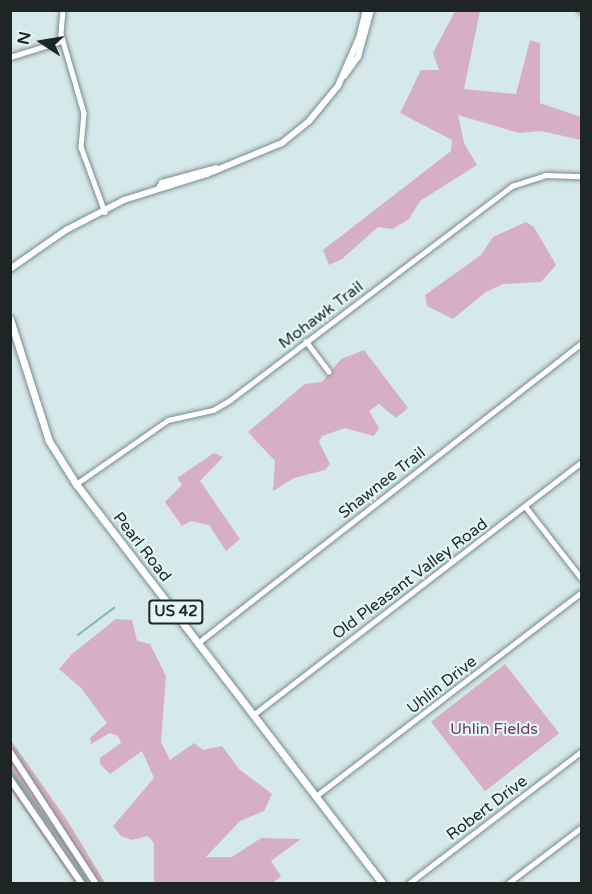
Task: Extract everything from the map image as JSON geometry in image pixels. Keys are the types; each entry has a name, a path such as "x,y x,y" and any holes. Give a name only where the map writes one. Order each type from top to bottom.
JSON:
{"main road":[{"path":"10,269 71,229 105,212 159,188 282,143 309,121 344,76 368,10"},
{"name":"Pearl Road","path":"10,319 49,441 76,484 383,884"},
{"path":"10,752 96,884"},
{"path":"10,780 82,884"}],"street":[{"path":"63,10 62,41 83,107 81,147 105,212"},
{"path":"10,57 62,41"},
{"name":"Mohawk Trail","path":"76,484 168,420 213,410 230,400 512,186 545,175 582,176"},
{"path":"306,341 329,370"},
{"name":"Shawnee Trail","path":"199,642 582,343"},
{"name":"Old Pleasant Valley Road","path":"253,715 582,462"},
{"path":"525,506 582,579"},
{"name":"Uhlin Drive","path":"316,796 582,592"},
{"name":"Robert Drive","path":"408,884 582,751"},
{"path":"507,884 582,827"}],"green space":[{"path":"455,11 480,11 464,89 516,94 530,40 540,43 540,103 581,117 581,140 541,131 519,133 458,115 464,143 477,165 420,201 409,219 393,229 378,227 342,259 329,265 323,250 451,151 452,140 400,113 421,70 439,70 433,53"},
{"path":"526,222 534,227 556,265 541,282 503,284 486,292 453,319 427,306 425,295 481,255 493,237"},
{"path":"364,350 408,408 396,418 379,404 369,411 379,428 374,436 345,428 322,436 319,442 330,464 325,470 294,478 273,491 275,461 248,432 305,384 322,382 341,359"},
{"path":"214,453 223,457 200,481 240,539 226,551 209,525 191,521 182,526 165,502 182,485 177,478"},
{"path":"116,619 132,620 137,641 150,644 166,676 161,742 170,760 194,743 203,750 222,746 239,769 272,794 264,811 240,821 206,857 232,857 261,838 301,839 271,861 281,876 273,883 154,883 154,843 148,836 132,840 121,836 113,826 154,778 142,751 110,774 100,764 100,758 121,743 118,736 110,733 91,744 90,738 107,723 81,688 59,669 72,654"},
{"name":"Uhlin Fields","path":"505,664 559,733 485,791 431,722"},
{"path":"10,739 69,823 105,883 75,883 11,790"}],"waterway":[{"path":"78,635 114,608"},
{"path":"10,769 73,856 88,884"}]}
